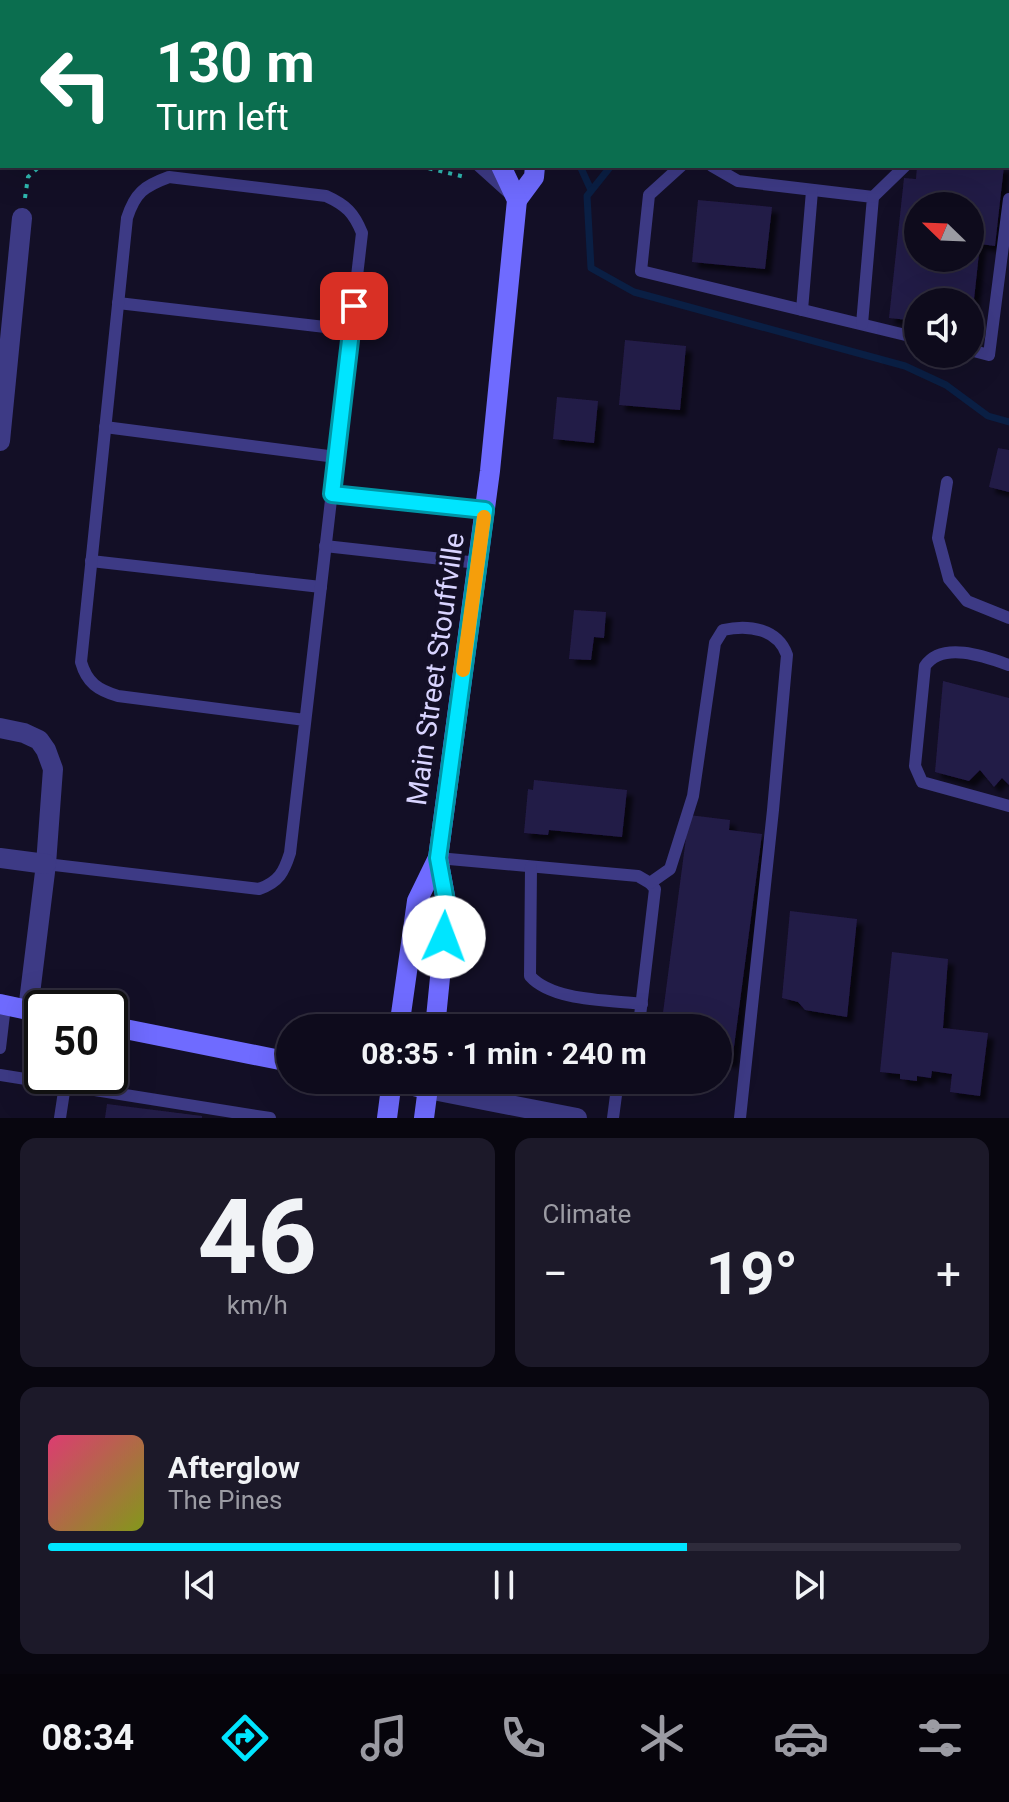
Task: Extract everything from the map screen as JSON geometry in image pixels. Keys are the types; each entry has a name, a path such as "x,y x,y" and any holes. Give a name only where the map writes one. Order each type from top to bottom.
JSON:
{"main road":[{"path":"502,168 517,200"},
{"name":"Main Street Stouffville","path":"436,1014 447,907 438,858 485,510 517,200 534,177 535,168"},
{"name":"Main Street Stouffville","path":"401,1014 417,901 438,858"},
{"path":"3,1005 24,1009"},
{"path":"128,1030 276,1059"},
{"path":"387,1118 388,1094"},
{"path":"424,1118 427,1094"}],"street":[{"path":"0,441 22,218"},
{"path":"0,728 28,734 41,743 50,759 54,779 37,990"},
{"path":"0,858 46,864"},
{"path":"472,1094 577,1118"}],"lane":[{"path":"481,168 517,200"},
{"path":"679,168 649,195 641,271 904,334"},
{"path":"715,168 738,181 873,197"},
{"path":"862,324 873,197 903,168"},
{"path":"46,864 259,889 274,884 284,872 290,853 362,233 356,217 345,205 326,196 169,177 149,184 132,201 127,218 81,662 85,676 98,690 118,696 305,720"},
{"path":"802,310 812,191"},
{"path":"984,354 989,355 1009,199"},
{"path":"118,303 351,330"},
{"path":"105,427 336,457"},
{"path":"947,482 938,538 949,579 967,601 1009,618"},
{"path":"332,494 485,510"},
{"path":"325,546 478,563"},
{"path":"91,561 321,587"},
{"path":"650,883 670,869 693,796 715,643 723,630 733,627 773,633 783,643 787,655 740,1118"},
{"path":"1009,665 993,659 945,652 931,657 925,666 915,766 922,782 1009,806"},
{"path":"438,858 638,876 650,883 655,889 640,1014"},
{"path":"531,867 530,976 540,988 563,994 642,1004"},
{"path":"0,1048 3,1005"},
{"path":"0,1075 24,1079"},
{"path":"60,1118 64,1094"},
{"path":"121,1094 270,1118"},
{"path":"613,1118 616,1094"}],"path":[{"path":"427,168 465,177"}],"building":[{"path":"917,168 1004,168 995,246 984,245 984,192 904,192 904,272 977,272 975,288 904,288 904,320 889,318 904,178 916,179"},
{"path":"698,200 772,207 765,269 692,262"},
{"path":"625,340 686,346 680,410 619,405"},
{"path":"557,397 598,401 594,443 553,439"},
{"path":"998,448 1009,450 1009,492 989,487"},
{"path":"574,610 606,612 604,638 594,637 591,660 569,659"},
{"path":"943,681 1009,698 1009,785 1002,778 994,787 980,770 969,781 935,772"},
{"path":"534,780 627,790 622,837 549,830 548,835 524,833 528,789 533,790"},
{"path":"689,815 730,820 729,830 762,834 732,1062 732,1014 663,1014"},
{"path":"790,911 857,919 847,1017 805,1010 798,1002 782,998"},
{"path":"892,952 948,959 943,1028 988,1033 980,1096 950,1092 952,1074 932,1071 931,1078 917,1076 917,1081 900,1079 900,1074 880,1072"},
{"path":"107,1104 202,1116 202,1118 105,1118"}],"waterway":[{"path":"581,168 591,190"},
{"path":"609,168 587,196 591,268 634,292 905,366 946,385 988,416 1009,422"}],"slow traffic":[{"path":"463,670 484,517"}],"route":[{"path":"354,306 332,494 485,510 438,858 447,907 444,937"}]}
